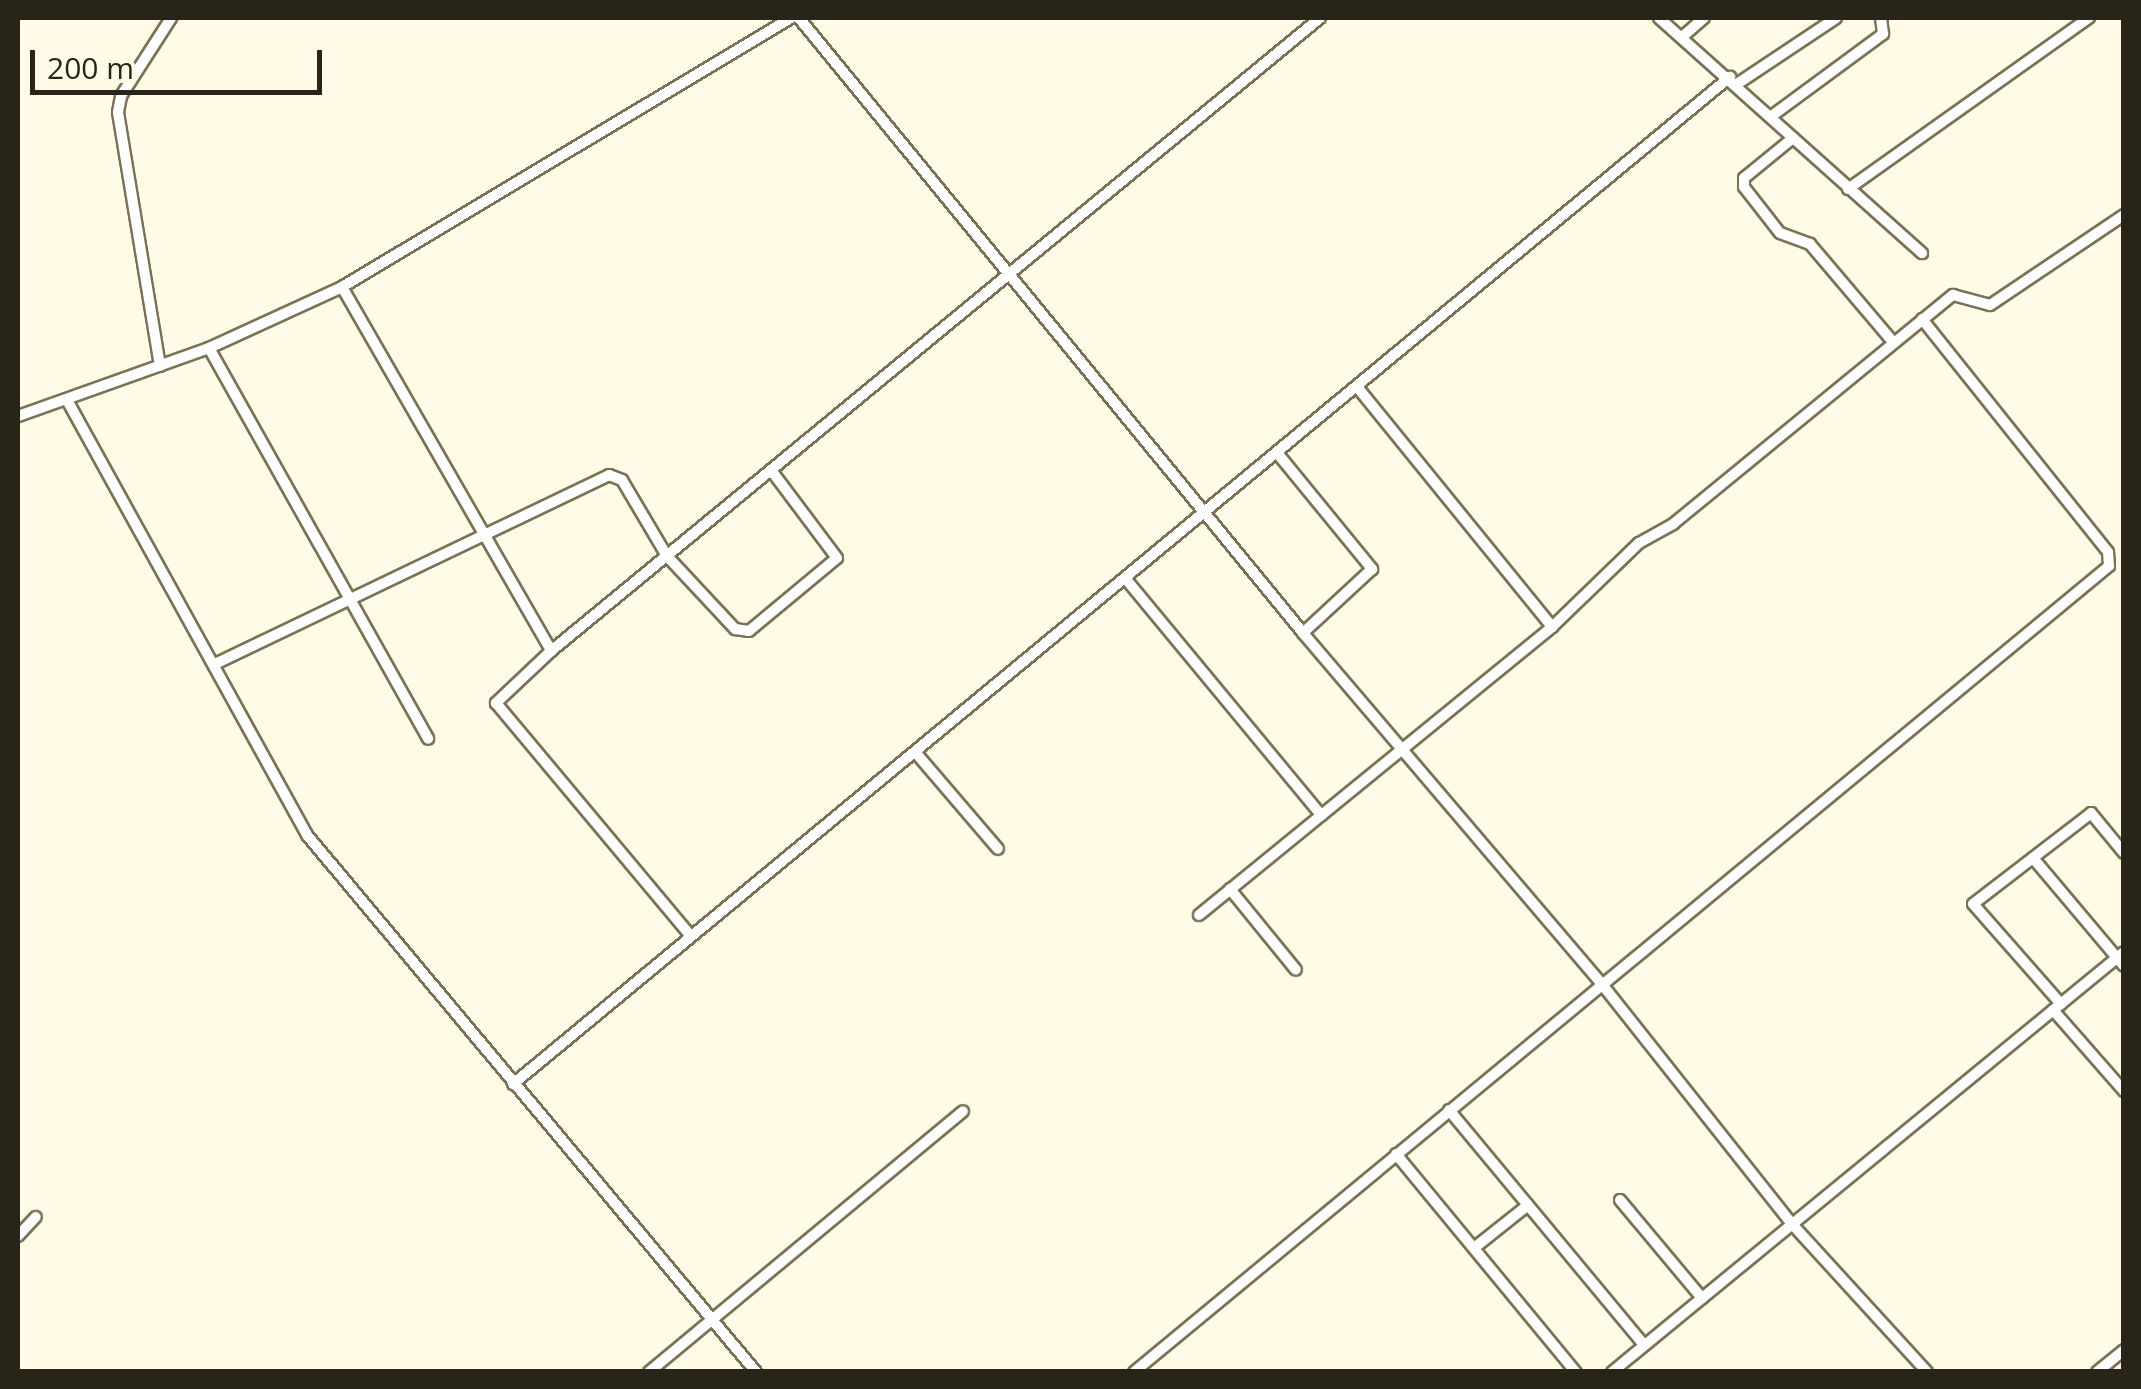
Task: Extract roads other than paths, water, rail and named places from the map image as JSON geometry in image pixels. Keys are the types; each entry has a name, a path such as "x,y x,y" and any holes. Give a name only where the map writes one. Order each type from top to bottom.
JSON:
{"street":[{"path":"160,366 118,112 121,96 172,18"},
{"path":"18,416 209,348 342,288 795,18 1011,270 1303,633 1406,748 1602,982 1792,1224 1927,1372"},
{"path":"692,936 496,703 552,651 1320,18"},
{"path":"1659,18 1773,115 1792,138 1922,253"},
{"path":"1682,37 1704,18"},
{"path":"513,1084 1733,80 1836,18"},
{"path":"1773,115 1884,34 1881,18"},
{"path":"1848,188 2090,18"},
{"path":"1792,138 1744,178 1744,188 1780,233 1810,244 1893,342"},
{"path":"1198,915 1552,627 1638,543 1673,524 1922,320 1958,294 1990,305 2124,215"},
{"path":"342,288 552,651"},
{"path":"1134,1372 2109,566 2108,552 1922,320"},
{"path":"209,348 428,739"},
{"path":"1358,388 1552,627"},
{"path":"66,400 217,663 307,834 756,1372"},
{"path":"1278,454 1372,569 1303,633"},
{"path":"217,663 610,475 622,480 667,556 744,632 834,563 833,546 771,470"},
{"path":"1124,578 1321,815"},
{"path":"916,752 998,849"},
{"path":"2124,853 2091,813 1974,904 2124,1092"},
{"path":"1612,1372 2121,958 2033,858"},
{"path":"1230,889 1296,970"},
{"path":"1449,1110 1644,1345"},
{"path":"649,1372 963,1111"},
{"path":"1396,1154 1576,1372"},
{"path":"1620,1200 1702,1298"},
{"path":"1474,1248 1528,1205"},
{"path":"18,1236 36,1217"},
{"path":"2098,1372 2124,1350"}]}
